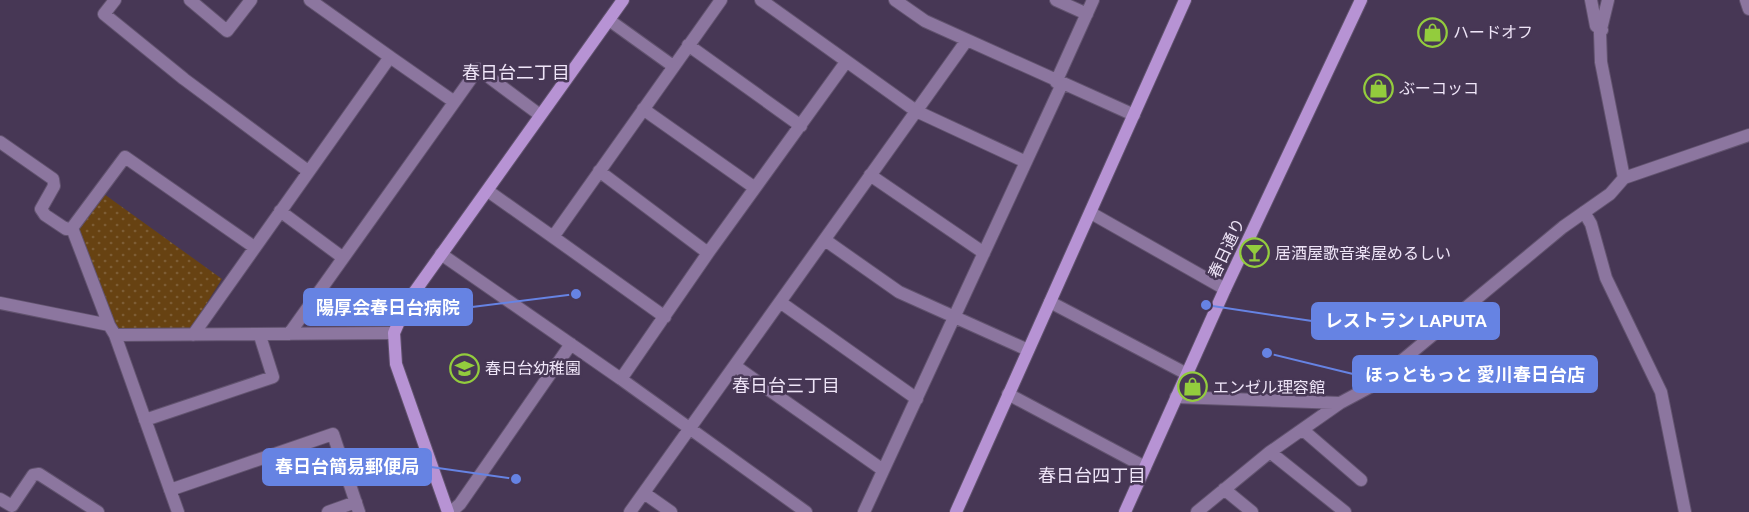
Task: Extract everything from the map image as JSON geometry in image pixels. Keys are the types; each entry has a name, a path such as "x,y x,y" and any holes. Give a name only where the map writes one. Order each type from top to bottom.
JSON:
{"street":[{"path":"115,0 104,14 184,79 308,171"},
{"path":"189,0 227,32 247,2"},
{"path":"310,0 453,101"},
{"path":"571,344 460,504 449,512 396,364 394,333 408,301 623,0"},
{"path":"553,237 721,0"},
{"path":"761,0 916,111 1026,162"},
{"path":"895,0 925,21 1134,115"},
{"path":"1056,0 1087,14"},
{"path":"864,512 1026,162 1093,0"},
{"path":"956,512 1185,0"},
{"name":"春日通り","path":"1125,512 1225,289 1360,0"},
{"path":"1591,0 1596,26 1602,30"},
{"path":"1608,0 1602,30 1601,62 1624,178"},
{"path":"1746,0 1749,9"},
{"path":"609,20 673,66"},
{"path":"630,512 967,40"},
{"path":"688,45 801,126"},
{"path":"193,335 390,57"},
{"path":"621,379 708,253 846,62"},
{"path":"289,334 342,256 478,69 540,115"},
{"path":"644,109 755,188"},
{"path":"1197,512 1270,452 1340,403 1370,387 1584,212 1610,194 1624,178 1749,135"},
{"path":"0,142 53,178 54,186 41,209 45,215 66,229 72,228 125,158 254,247"},
{"path":"599,171 708,253"},
{"path":"870,175 984,254"},
{"path":"488,191 665,316"},
{"path":"280,211 342,256"},
{"path":"1584,212 1591,224 1606,278 1661,392 1685,512"},
{"path":"1091,213 1225,289"},
{"path":"72,228 112,330 178,512"},
{"path":"825,240 899,292 1028,350"},
{"path":"441,254 621,379 806,512"},
{"path":"780,302 917,399"},
{"path":"1050,302 1187,374"},
{"path":"0,303 112,330 260,336 394,333"},
{"path":"145,420 273,377 260,336"},
{"path":"735,366 883,470"},
{"path":"1008,394 1145,467"},
{"path":"1176,397 1340,403"},
{"path":"1303,430 1361,480"},
{"path":"170,490 333,434 357,507 328,512"},
{"path":"1270,452 1345,512"},
{"path":"0,499 12,506 33,475 39,474 77,503 98,512"},
{"path":"1224,489 1252,512"},
{"path":"644,493 671,512"}],"shaded area":[{"path":"104,194 222,279 191,328 115,328 79,229"}],"place":[{"name":"ハードオフ","path":"1432,32"},
{"name":"ぶーコッコ","path":"1378,88"},
{"name":"居酒屋歌音楽屋めるしい","path":"1254,253"},
{"name":"陽厚会春日台病院","path":"576,294"},
{"name":"レストラン LAPUTA","path":"1206,305"},
{"name":"ほっともっと 愛川春日台店","path":"1267,353"},
{"name":"春日台幼稚園","path":"464,368"},
{"name":"エンゼル理容館","path":"1192,387"},
{"name":"春日台簡易郵便局","path":"516,479"}],"district":[{"name":"春日台二丁目","path":"516,73"},
{"name":"春日台三丁目","path":"786,386"},
{"name":"春日台四丁目","path":"1092,476"}]}
